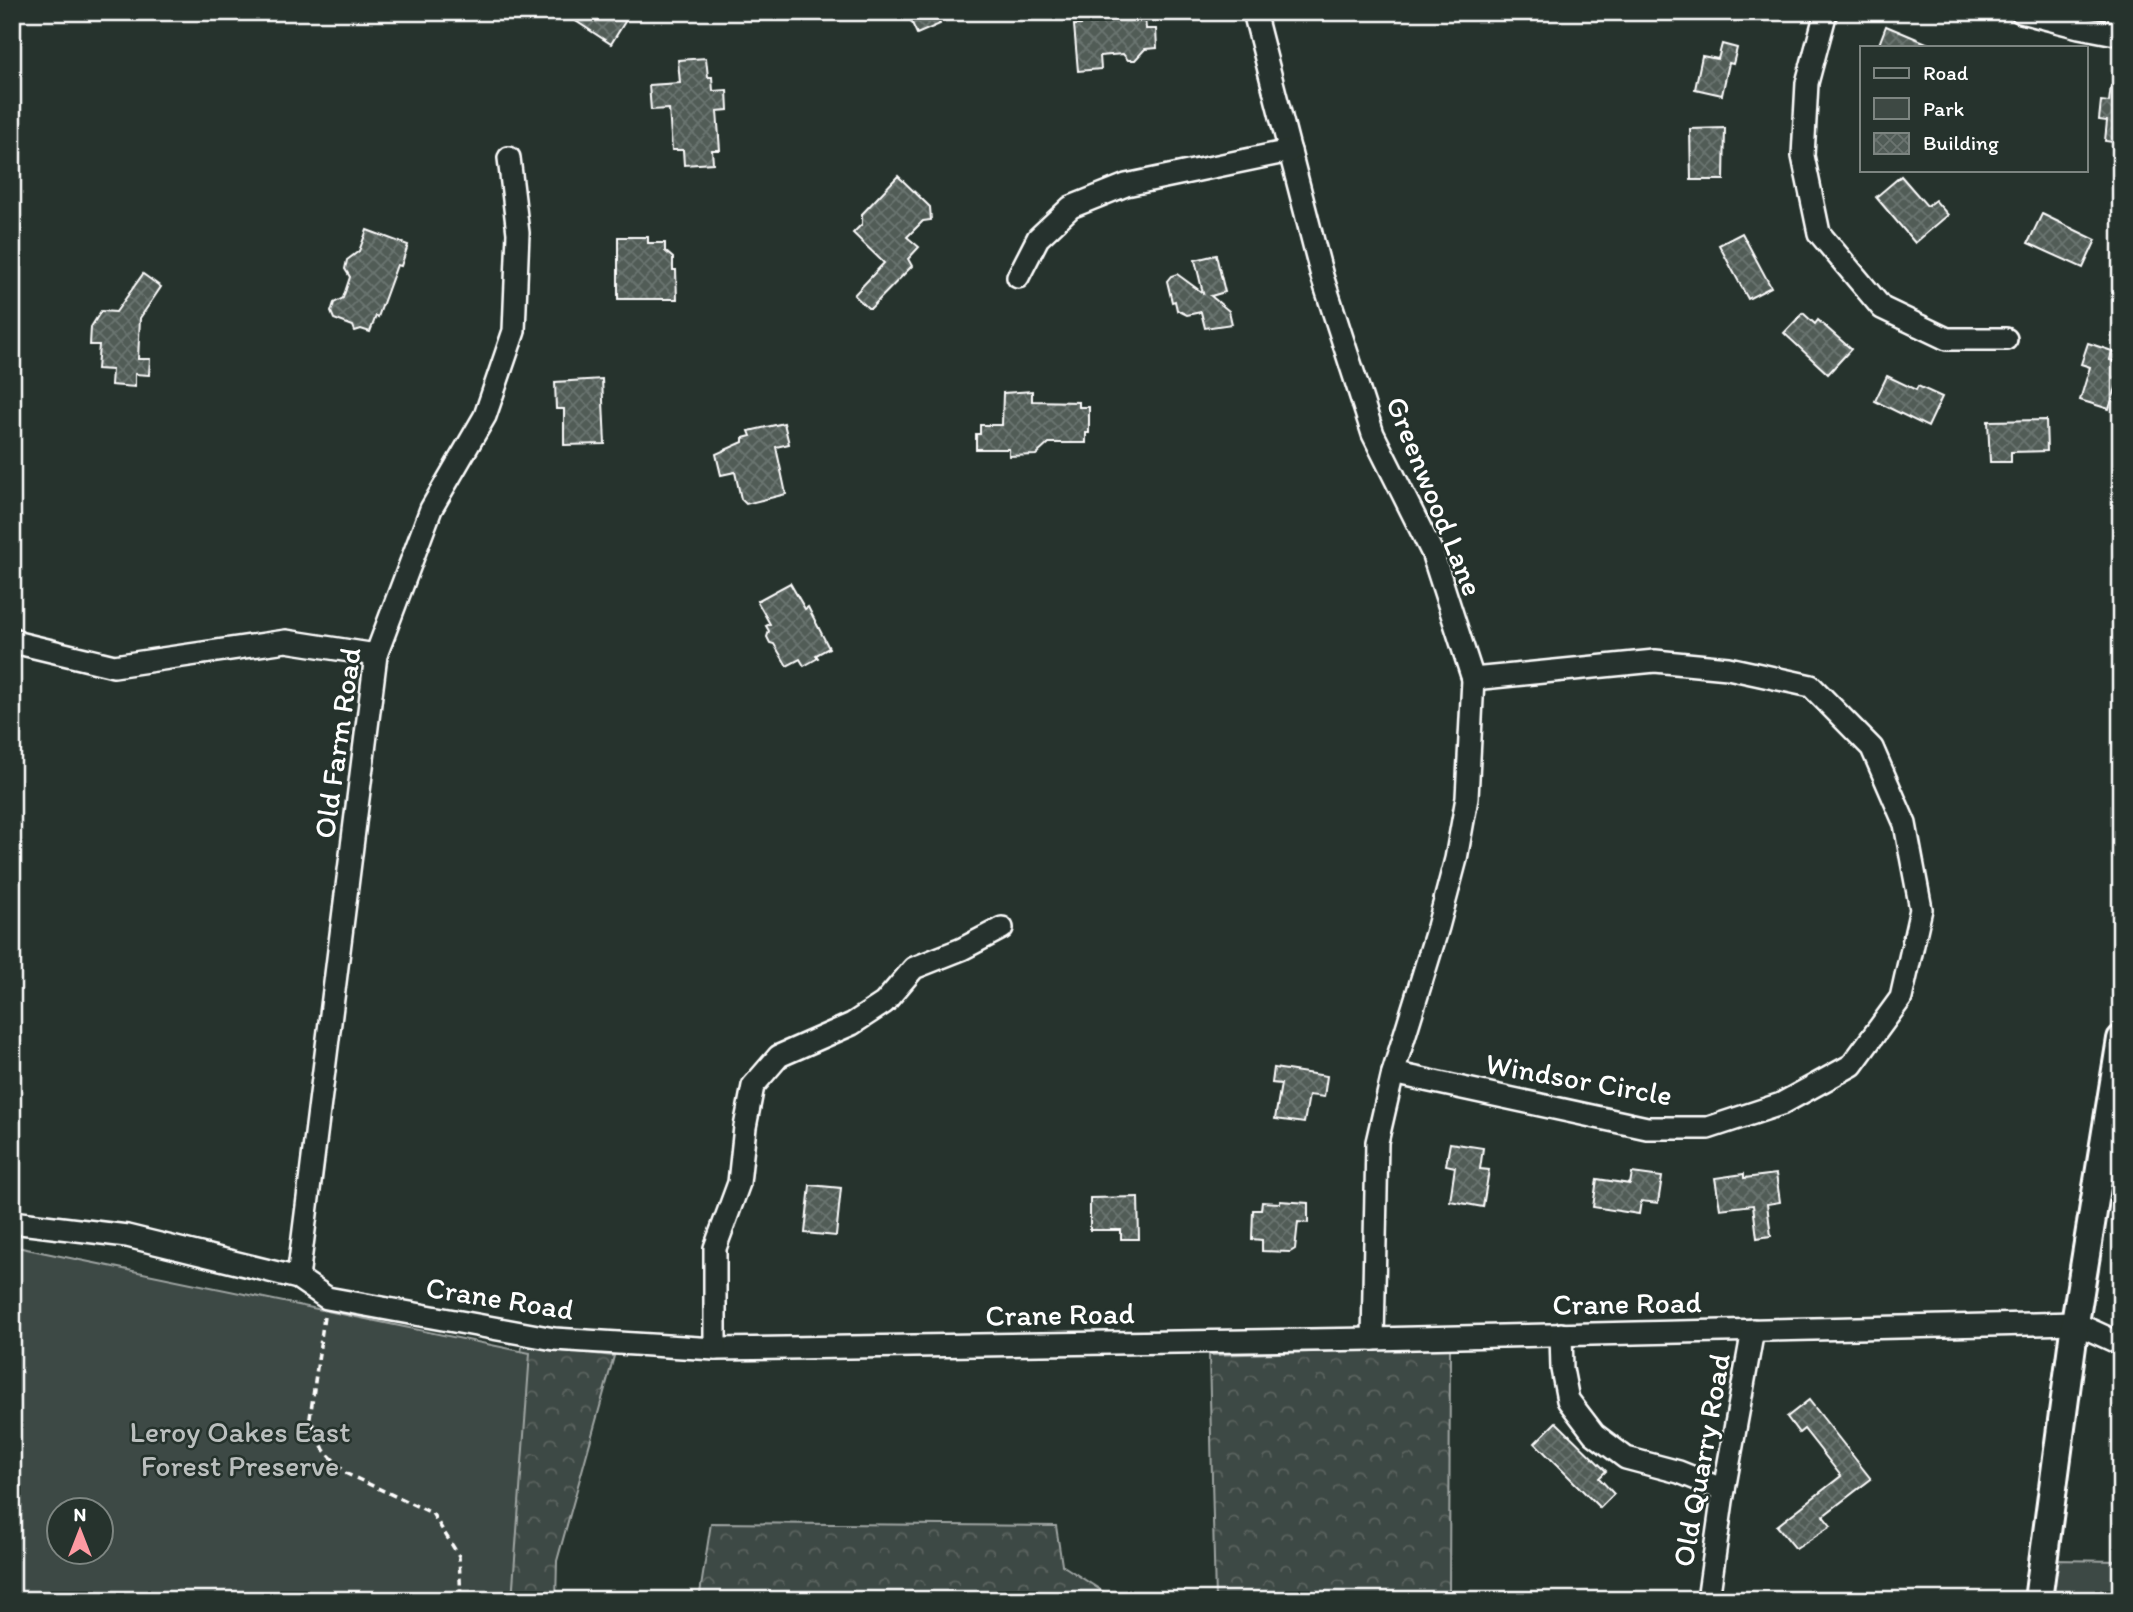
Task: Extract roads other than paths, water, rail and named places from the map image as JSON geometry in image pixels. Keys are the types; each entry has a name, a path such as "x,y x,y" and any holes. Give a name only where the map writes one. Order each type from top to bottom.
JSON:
{"main road":[{"path":"2038,1600 2075,1323 2121,1040"}],"street":[{"name":"Greenwood Lane","path":"1254,12 1322,276 1373,434 1432,552 1473,678 1467,798 1456,859 1393,1073 1377,1142 1373,1339"},
{"path":"1826,12 1807,83 1803,156 1819,233 1882,308 1947,339 2006,339"},
{"path":"2021,12 2121,35"},
{"path":"1018,278 1038,238 1071,207 1126,185 1290,151"},
{"name":"Old Farm Road","path":"298,1278 376,655 432,509 485,416 514,331 518,233 509,158"},
{"path":"12,638 18,643 114,666 286,641 376,655"},
{"name":"Windsor Circle","path":"1393,1073 1647,1128 1708,1128 1781,1104 1852,1065 1901,998 1921,909 1905,824 1872,748 1811,687 1728,667 1655,661 1473,678"},
{"path":"715,1349 715,1248 739,1182 745,1127 754,1086 779,1056 852,1024 884,1003 914,968 1002,928"},
{"name":"Crane Road","path":"12,1222 127,1236 298,1278 327,1298 554,1339 715,1349 1373,1339 2075,1323 2121,1344"},
{"name":"Old Quarry Road","path":"1708,1600 1724,1490 1753,1330"},
{"path":"1562,1334 1562,1369 1568,1400 1594,1434 1626,1458 1679,1472 1724,1490"}],"park label":[{"name":"Leroy Oakes East Forest Preserve","path":"240,1448"}]}
